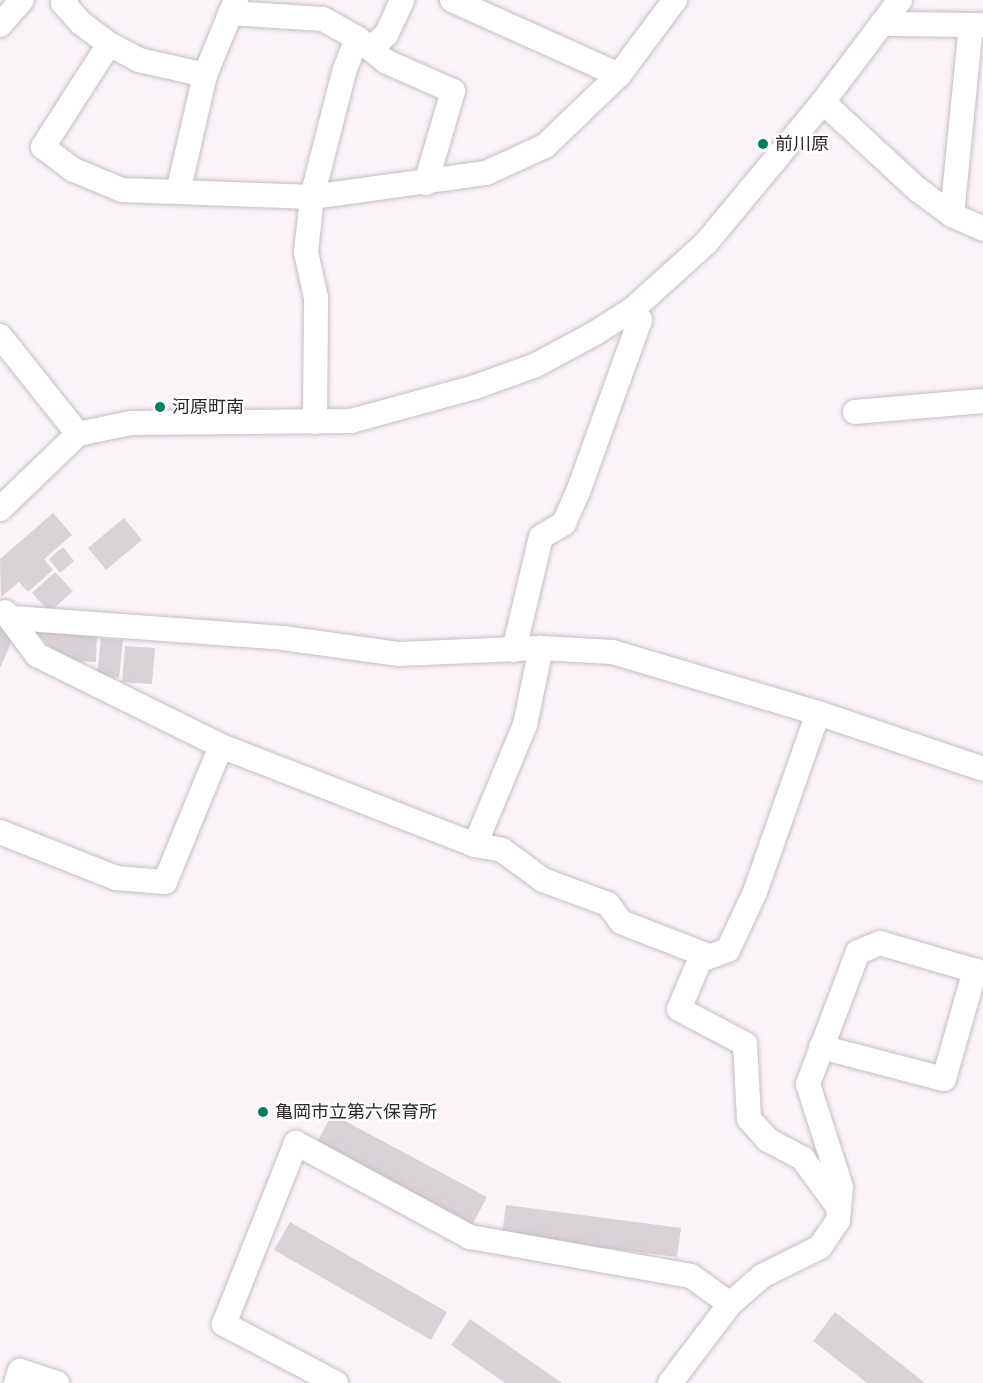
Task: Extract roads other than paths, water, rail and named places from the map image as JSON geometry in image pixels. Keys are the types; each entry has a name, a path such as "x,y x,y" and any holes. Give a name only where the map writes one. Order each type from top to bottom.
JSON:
{"street":[{"path":"0,25 22,0"},
{"path":"315,422 316,298 306,252 312,197 345,72 364,43 386,35 402,0"},
{"path":"452,0 619,75"},
{"path":"110,44 43,147 74,170 122,190 312,197 486,173 545,146 619,75 675,0"},
{"path":"0,509 78,435 131,423 351,421 475,387 536,365 633,309 706,243 823,102 900,0"},
{"path":"61,1 81,22 110,44 140,60 205,75"},
{"path":"178,192 205,75 233,7 323,19 364,43 387,62 453,91 426,183"},
{"path":"882,24 977,26 952,215"},
{"path":"823,102 917,189 952,215 983,229"},
{"path":"514,650 540,537 564,523 578,492 640,320 633,309"},
{"path":"0,336 78,435"},
{"path":"855,412 983,400"},
{"path":"6,613 284,638 398,654 541,648 612,652 818,713 983,769"},
{"path":"6,613 37,656 221,746 475,845 502,850 543,879 608,904 621,922 708,956"},
{"path":"475,845 525,725 541,648"},
{"path":"818,713 755,892 728,950 700,960 679,1009 745,1044 749,1119 768,1140 803,1159 839,1208"},
{"path":"0,832 116,878 165,882 221,746"},
{"path":"670,1383 730,1304 762,1276 820,1247 838,1220 841,1187 808,1084 821,1047 858,952 880,943 979,971 944,1079 821,1047"},
{"path":"336,1383 224,1324 296,1143 470,1237 691,1276 730,1304"},
{"path":"16,1383 20,1371 57,1383"}],"place":[{"name":"前川原","path":"763,144"},
{"name":"河原町南","path":"160,407"},
{"name":"亀岡市立第六保育所","path":"263,1112"}]}
